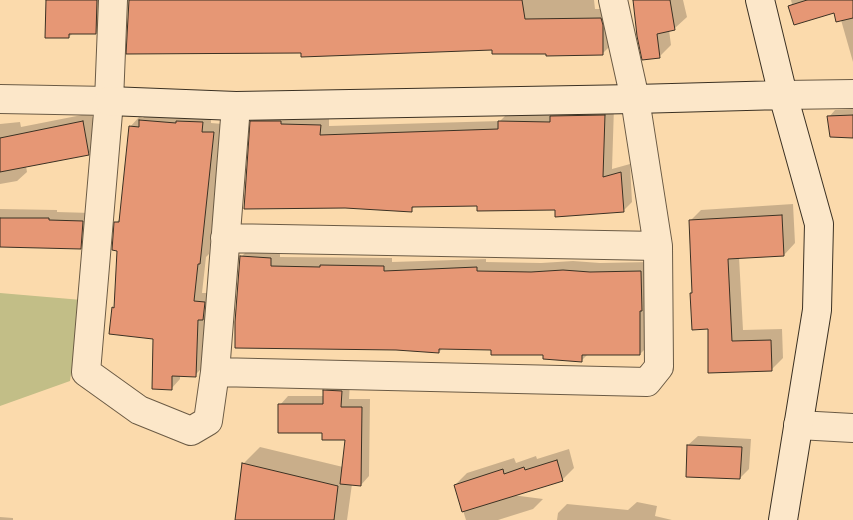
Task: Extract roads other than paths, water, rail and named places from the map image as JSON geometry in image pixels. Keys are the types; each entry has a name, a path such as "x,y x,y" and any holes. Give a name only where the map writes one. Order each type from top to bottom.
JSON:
{"street":[{"path":"113,0 109,101 86,372 139,410 191,431 208,421 215,372 236,106"},
{"path":"215,372 647,382 659,367 658,246 635,99 613,0"},
{"path":"760,0 783,95 819,224 818,310 784,520"},
{"path":"0,99 236,106 853,94"},
{"path":"225,238 658,246"},
{"path":"798,425 853,428"}]}
